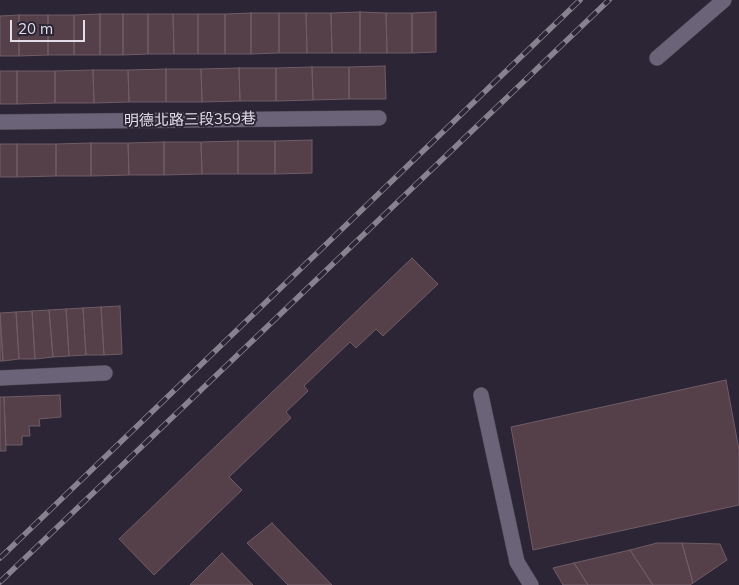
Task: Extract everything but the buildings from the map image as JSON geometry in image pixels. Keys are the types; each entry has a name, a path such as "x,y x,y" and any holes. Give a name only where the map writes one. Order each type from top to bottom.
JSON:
{"street":[{"path":"657,58 724,0"},
{"name":"明德北路三段359巷","path":"0,122 379,118"},
{"path":"0,378 105,373"},
{"path":"481,395 516,562 531,585"}],"railway":[{"path":"0,558 580,0"},
{"path":"0,582 609,0"}]}
